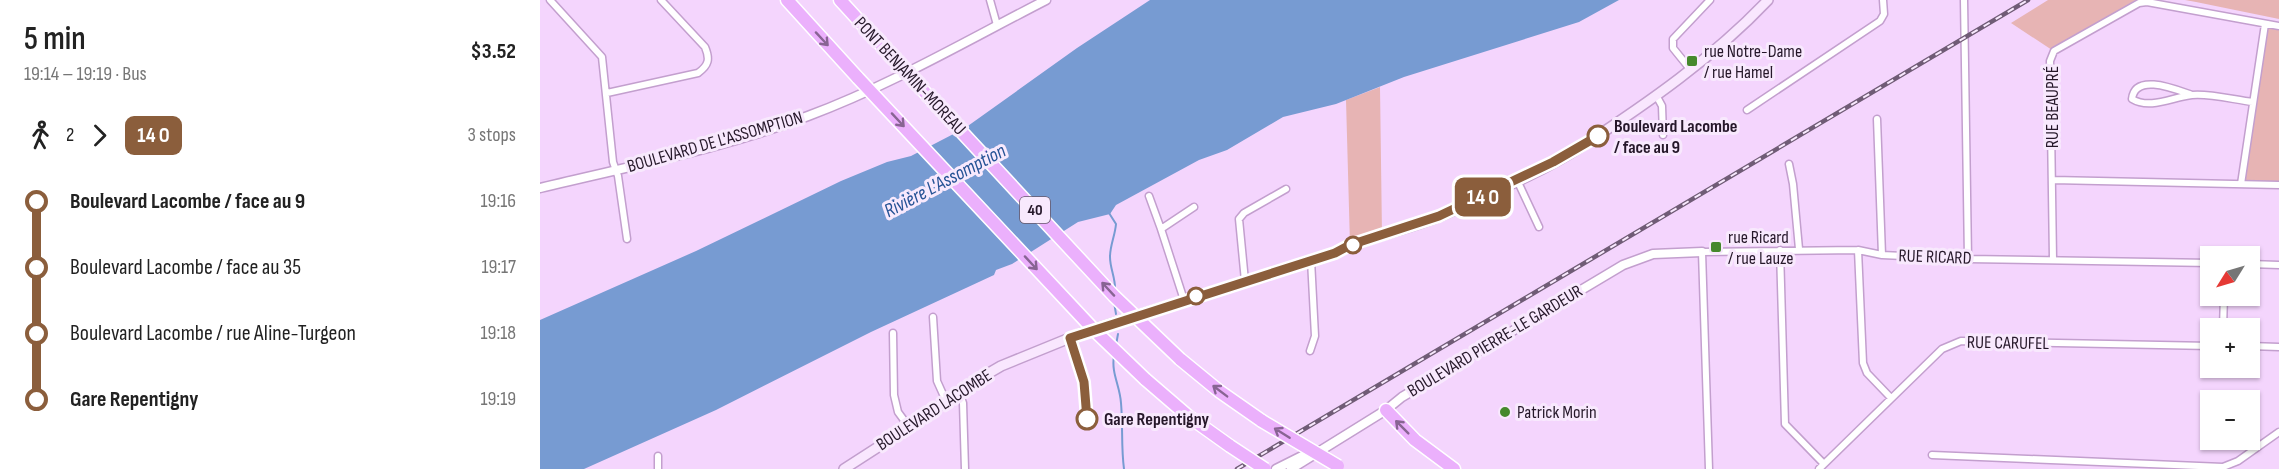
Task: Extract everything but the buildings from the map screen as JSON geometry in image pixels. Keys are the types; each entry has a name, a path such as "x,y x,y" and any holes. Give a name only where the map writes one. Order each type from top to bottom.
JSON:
{"highway":[{"name":"40","path":"787,0 1089,325 1145,379 1188,416 1265,469"},
{"name":"PONT BENJAMIN-MOREAU","path":"840,0 1114,296 1180,359 1219,391 1262,421 1340,468"},
{"path":"1386,410 1419,443 1454,469"}],"main road":[{"name":"BOULEVARD LACOMBE","path":"844,469 993,370 1049,345 1439,216 1517,180 1581,147 1656,95 1731,36 1768,0"}],"street":[{"path":"550,0 602,57 613,162 627,238"},
{"path":"607,93 698,73 708,63 709,56 705,47 662,0"},
{"path":"990,0 998,25"},
{"name":"BOULEVARD DE L'ASSOMPTION","path":"540,188 723,144 810,115 879,85 1046,0"},
{"path":"1690,69 1673,48 1673,39 1710,0"},
{"path":"1747,110 1880,21 1884,14 1883,0"},
{"path":"1964,0 1968,259"},
{"name":"RUE BEAUPRÉ","path":"2053,259 2050,61 2054,51 2139,3 2147,2 2279,26"},
{"path":"2241,184 2265,24"},
{"path":"2192,95 2152,103 2136,102 2132,99 2139,87 2154,83 2192,95 2253,102"},
{"path":"1656,95 1662,106 1663,135"},
{"path":"1877,119 1882,255"},
{"path":"1790,164 1799,249"},
{"path":"1517,180 1539,227"},
{"path":"2053,180 2279,185"},
{"path":"1245,281 1239,219 1244,213 1286,189"},
{"path":"1149,196 1184,300"},
{"path":"1161,229 1194,207"},
{"name":"RUE RICARD","path":"1659,254 1799,249 1858,250 1882,255 1968,259 2200,263"},
{"path":"1780,250 1785,424 1821,467"},
{"path":"1858,250 1863,363 1868,373 1891,398"},
{"path":"1702,252 1709,469"},
{"name":"BOULEVARD PIERRE-LE GARDEUR","path":"1276,469 1336,439 1386,410 1403,396 1606,275 1634,260 1659,254"},
{"path":"1310,351 1315,336 1311,260"},
{"path":"2260,264 2279,265"},
{"path":"933,317 937,381 946,401"},
{"path":"893,333 894,395 898,411 909,427"},
{"name":"RUE CARUFEL","path":"1821,467 1942,350 1961,342 2200,346"},
{"path":"2260,346 2279,347"},
{"path":"959,392 963,403 965,469"},
{"path":"1932,454 2223,467 2238,461 2279,432"},
{"name":"BOULEVARD PIERRE-LE GARDEUR","path":"1291,469 1336,439"},
{"path":"658,456 658,469"}],"shaded area":[{"path":"2048,0 2136,0 2052,50 2011,23"},
{"path":"2185,0 2279,0 2279,19 2196,2"},
{"path":"2265,24 2279,26 2279,185 2241,184"},
{"path":"1380,87 1382,235 1350,245 1346,100"}],"water":[{"name":"Rivière L'Assomption","path":"1150,0 1619,0 1579,22 1404,77 1336,104 1283,117 1227,150 1199,160 1116,205 1110,214 1078,222 1012,264 996,270 994,275 871,332 716,410 584,469 540,469 540,320 696,251 841,181 887,162 911,156 965,128 1077,48"}],"waterway":[{"path":"1109,213 1116,224 1110,257 1115,291"},
{"path":"1114,302 1116,314"},
{"path":"1116,345 1118,334"},
{"path":"1114,356 1121,403 1124,469"}],"railway":[{"path":"1237,469 2028,0"}],"bus line":[{"path":"1087,419 1084,382 1070,338 1176,302 1335,253 1350,245 1439,216 1553,162 1598,136"}],"place":[{"name":"rue Notre-Dame / rue Hamel","path":"1692,61"},
{"name":"Boulevard Lacombe / face au 9","path":"1598,136"},
{"name":"rue Ricard / rue Lauze","path":"1716,247"},
{"name":"Patrick Morin","path":"1505,412"},
{"name":"Gare Repentigny","path":"1087,419"}]}
